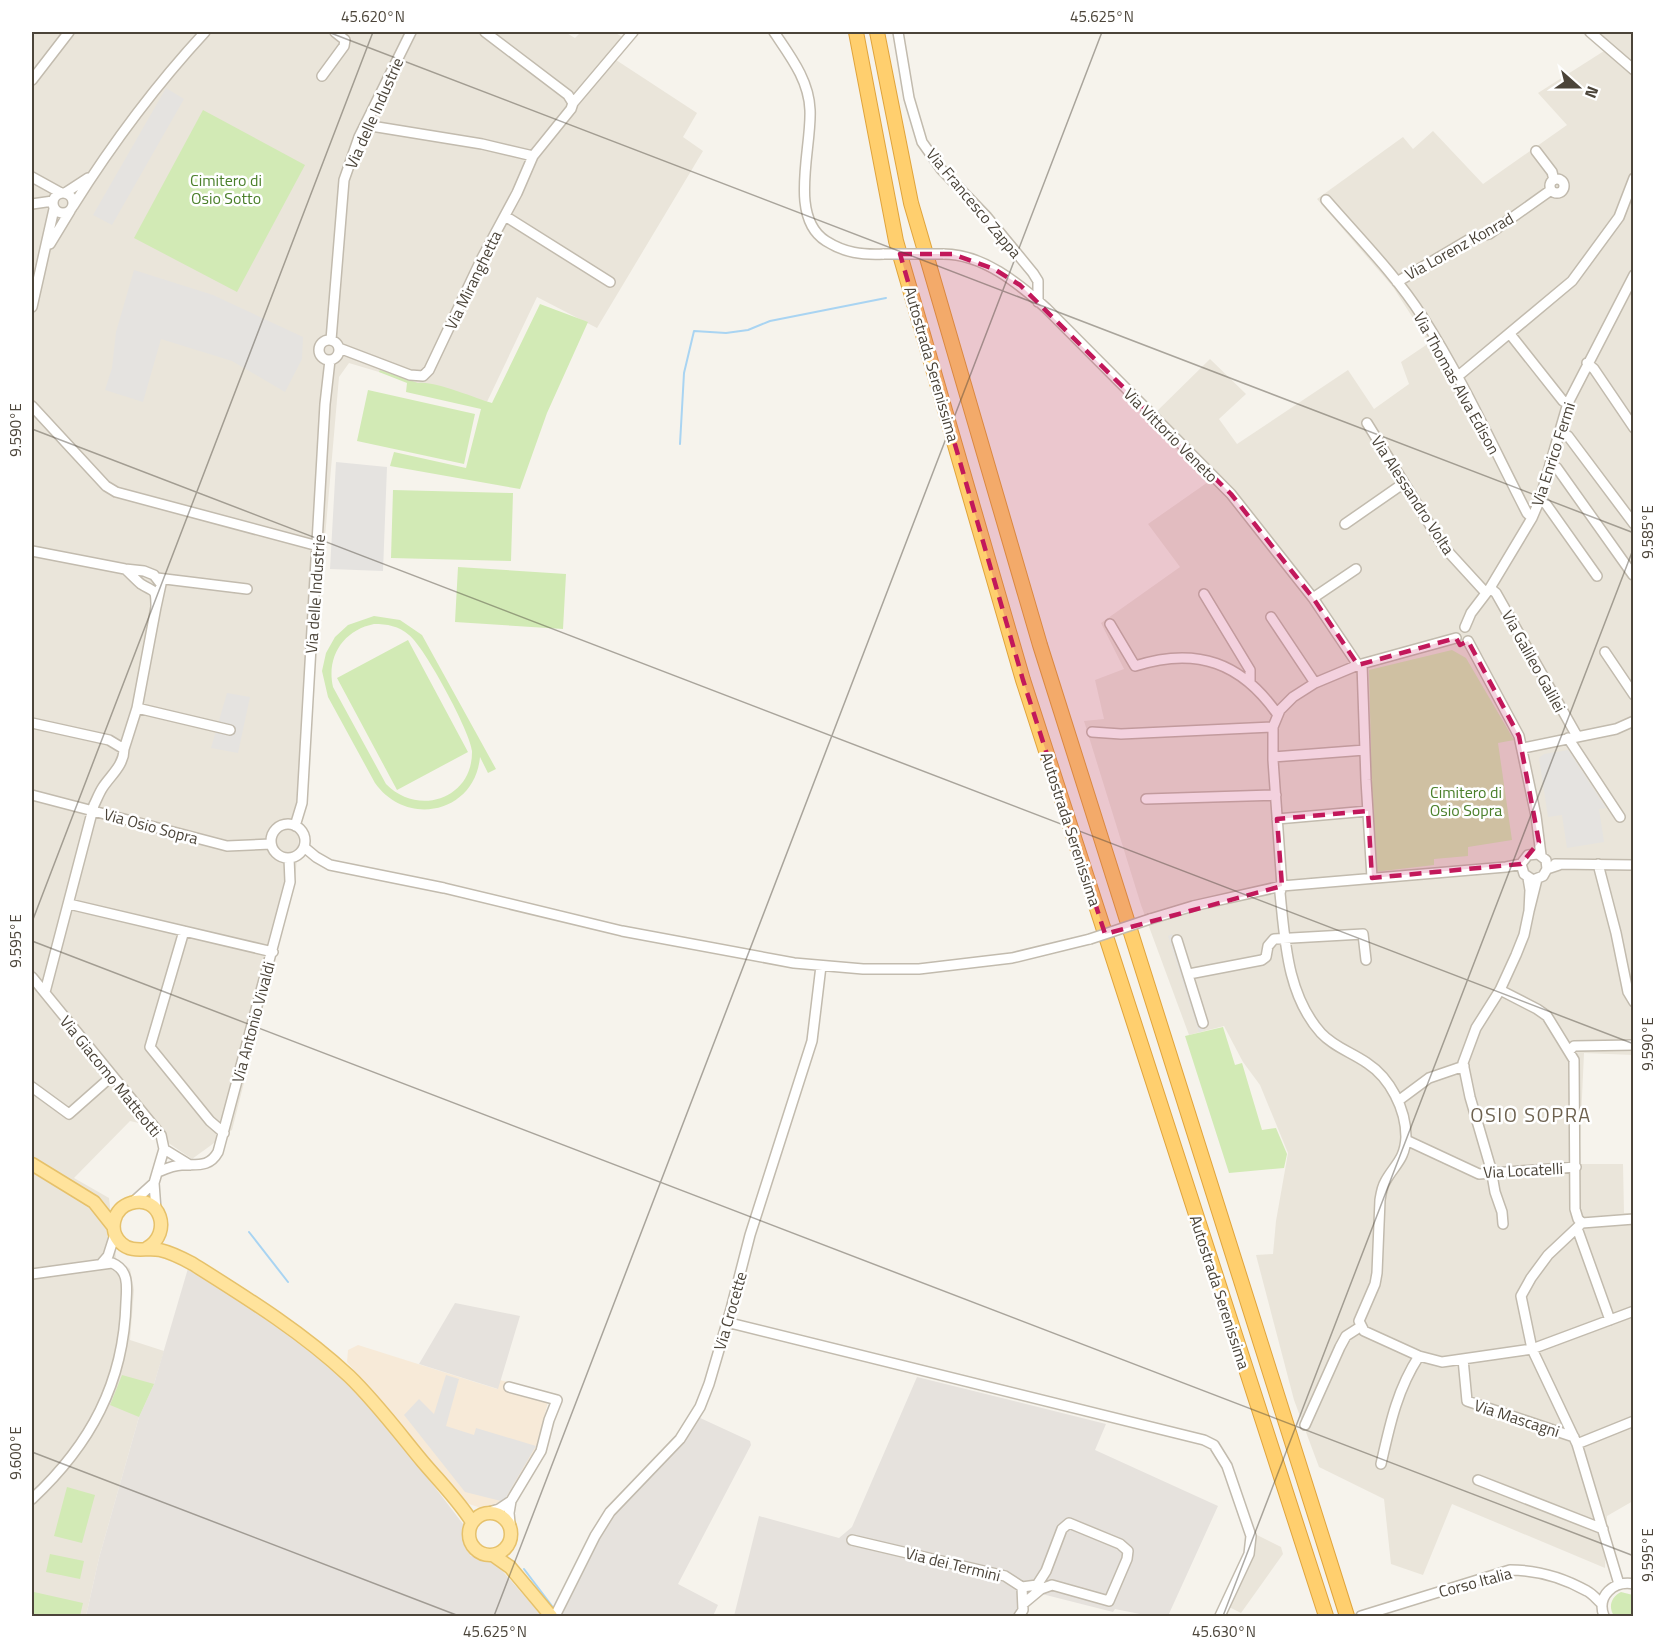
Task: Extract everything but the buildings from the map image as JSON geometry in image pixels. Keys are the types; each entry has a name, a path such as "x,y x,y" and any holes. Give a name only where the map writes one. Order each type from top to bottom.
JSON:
{"highway":[{"name":"Autostrada Serenissima","path":"856,32 896,241 1023,680 1326,1617"},
{"name":"Autostrada Serenissima","path":"877,32 911,203 1040,645 1347,1617"}],"main road":[{"path":"32,1164 94,1202 120,1242 128,1248 137,1250 147,1248 177,1254 303,1338 348,1375 462,1505 472,1522 469,1537 472,1546 484,1554 493,1555 510,1567 553,1617"},
{"path":"94,1202 147,1204 156,1210 161,1219 161,1229 156,1240 147,1248"},
{"path":"114,1230 117,1213 130,1203"},
{"path":"161,1229 177,1254"},
{"path":"462,1505 485,1513 500,1515 508,1522 511,1533 507,1546 510,1567"},
{"path":"472,1522 485,1513"},
{"path":"493,1555 507,1546"}],"street":[{"path":"32,80 69,32"},
{"path":"47,248 90,177 176,63 205,32"},
{"path":"322,76 344,46 343,38 335,32"},
{"name":"Via delle Industrie","path":"295,826 302,803 325,404 330,360 322,357 319,348 323,341 332,340 344,180 365,125 411,32"},
{"path":"485,32 568,95 572,106"},
{"name":"Via Miranghetta","path":"339,348 410,375 423,376 429,370 477,268 518,193 533,156 633,32"},
{"name":"Via Vittorio Veneto","path":"774,32 802,77 808,92 810,111 804,206 813,228 822,239 850,253 944,254 968,258 994,268 1020,285 1231,494 1313,598 1360,664"},
{"name":"Via Francesco Zappa","path":"898,32 909,98 922,142 941,169 973,201 1033,273 1038,281 1038,302"},
{"path":"1590,32 1634,70"},
{"path":"365,125 482,144 533,156"},
{"name":"Via Lorenz Konrad","path":"1397,282 1470,239 1489,234 1551,190 1550,185 1554,180 1552,172 1536,151"},
{"path":"32,177 57,199 62,214 71,208"},
{"path":"32,307 57,199 90,177"},
{"path":"1457,376 1572,281 1619,217 1634,178"},
{"path":"32,204 71,198 71,208"},
{"name":"Via Thomas Alva Edison","path":"1326,200 1397,282 1422,316 1457,376 1527,513 1532,518"},
{"path":"505,216 610,282"},
{"name":"Via Enrico Fermi","path":"1465,627 1532,518 1540,499 1568,403 1634,275"},
{"path":"1510,334 1563,401 1568,403"},
{"path":"330,360 337,356 339,348 332,340"},
{"path":"1587,363 1594,369 1634,428"},
{"path":"33,410 106,486 116,492 318,546"},
{"name":"Via Alessandro Volta","path":"1367,423 1443,546 1488,590"},
{"path":"1560,431 1568,436 1634,524"},
{"path":"1550,464 1557,468 1633,575"},
{"path":"1345,524 1404,483"},
{"path":"1540,499 1597,576"},
{"path":"32,550 125,570 144,571 154,575 161,584 137,708 121,761 101,789 94,805 45,992"},
{"path":"1313,598 1356,569"},
{"path":"125,570 140,583 153,588 156,594 156,607"},
{"path":"157,578 247,590"},
{"name":"Via Galileo Galilei","path":"1488,590 1496,592 1573,737 1620,817"},
{"path":"1204,594 1250,670 1250,681"},
{"path":"1271,617 1315,683"},
{"path":"1110,624 1135,666 1166,660 1209,661 1231,669 1250,681 1265,695 1278,715"},
{"path":"304,847 315,857 330,865 444,888 622,931 794,963 863,969 906,969 1012,958 1090,939 1204,903 1282,886 1506,867 1543,876 1536,816 1520,736 1468,641 1470,632 1465,627 1458,628 1456,638 1460,642 1468,641"},
{"path":"1456,638 1360,664 1315,683 1293,696 1280,710 1273,727 1282,886 1280,893 1285,938 1297,991 1308,1014 1321,1033 1339,1048 1375,1069 1390,1086 1398,1101 1405,1126 1406,1140 1400,1162 1385,1182 1380,1200 1377,1274 1375,1284 1361,1314 1360,1327 1371,1335 1419,1356 1442,1362 1532,1349 1634,1311"},
{"path":"1605,652 1634,695"},
{"path":"1360,664 1372,878"},
{"path":"137,708 230,730"},
{"path":"1523,748 1616,729 1634,721"},
{"path":"32,723 109,740 123,749"},
{"path":"1092,732 1121,734 1273,727"},
{"path":"1273,757 1365,750"},
{"name":"Via Osio Sopra","path":"32,795 227,846 271,844"},
{"path":"1146,799 1276,795"},
{"path":"1277,819 1368,811"},
{"path":"284,825 295,826 304,837 304,847 298,855 289,858 275,853 271,844 272,834 284,825"},
{"name":"Via Antonio Vivaldi","path":"158,1172 180,1165 198,1166 215,1158 224,1133 273,952 290,882 289,858"},
{"path":"1503,1224 1502,1212 1470,1097 1463,1062 1476,1028 1500,990 1524,935 1529,911 1524,858 1559,865 1634,866"},
{"path":"1599,864 1628,992 1634,1002"},
{"path":"69,904 273,952"},
{"path":"184,931 150,1047 210,1121 224,1133"},
{"path":"1189,974 1262,960 1266,957 1270,941 1285,938 1364,934 1366,960"},
{"path":"1177,940 1203,1023"},
{"name":"Via Crocette","path":"553,1617 610,1512 691,1424 709,1384 750,1235 812,1041 821,966"},
{"name":"Via Giacomo Matteotti","path":"32,977 161,1135 164,1149 154,1183"},
{"path":"1500,990 1547,1016 1570,1050 1575,1067 1575,1209 1610,1320"},
{"path":"1570,1050 1574,1046 1634,1045"},
{"path":"1398,1101 1429,1078 1464,1066"},
{"path":"32,1087 69,1114 112,1076"},
{"name":"Via Locatelli","path":"1406,1140 1479,1174 1576,1167"},
{"path":"164,1149 190,1165"},
{"path":"130,1203 154,1183"},
{"path":"154,1183 156,1210"},
{"path":"1619,1584 1575,1440 1532,1349 1521,1296 1548,1255 1580,1225 1634,1220"},
{"path":"102,1263 112,1246 114,1230"},
{"path":"32,1274 112,1263 119,1266 126,1278 126,1324 115,1375 106,1398 86,1437 56,1476 32,1498"},
{"path":"726,1322 1204,1440 1214,1445 1227,1466 1251,1536 1249,1554 1220,1617"},
{"path":"1305,1425 1346,1336 1360,1327"},
{"path":"1381,1464 1391,1417 1403,1383 1419,1356"},
{"name":"Via Mascagni","path":"1463,1359 1467,1401 1575,1440"},
{"path":"508,1386 557,1400 541,1451 511,1501 509,1513 511,1533"},
{"path":"1575,1440 1634,1421"},
{"path":"1478,1480 1603,1529"},
{"path":"485,1513 499,1509 511,1501"},
{"path":"1022,1587 1037,1585 1046,1571 1062,1529 1069,1523 1120,1544 1128,1551 1127,1559 1109,1601 1052,1585 1041,1589 1023,1604"},
{"name":"Via dei Termini","path":"852,1540 1005,1576 1022,1587 1023,1610 1019,1617"},
{"name":"Corso Italia","path":"1361,1617 1510,1570 1530,1570 1588,1592 1602,1604"},
{"path":"1604,1617 1602,1604 1607,1592 1619,1584 1634,1584"},
{"name":"Corso Italia","path":"1588,1592 1607,1592"}],"highlighted area":[{"path":"900,254 952,254 994,269 1020,285 1231,494 1313,598 1358,665 1456,638 1460,645 1468,641 1519,736 1539,842 1521,864 1372,878 1368,811 1277,819 1282,886 1105,934 1023,680"}],"shaded area":[{"path":"32,32 565,32 575,38 581,32 614,32 629,41 613,58 697,113 683,137 703,151 597,328 537,297 486,404 349,363 339,377 295,881 232,1130 192,1159 139,1123 130,1121 74,1178 109,1198 116,1258 130,1269 134,1290 130,1340 164,1351 154,1384 139,1417 99,1558 86,1616 32,1616"},
{"path":"1583,32 1633,32 1633,1055 1584,1053 1579,1164 1623,1164 1624,1213 1633,1213 1633,1501 1607,1516 1605,1568 1452,1504 1423,1575 1391,1564 1384,1499 1319,1467 1294,1400 1256,1255 1273,1254 1276,1221 1288,1153 1260,1085 1243,1062 1224,1026 1189,1035 1141,905 1084,721 1104,719 1095,680 1124,669 1101,623 1180,567 1148,524 1208,482 1148,420 1210,359 1246,394 1219,419 1237,444 1348,370 1374,409 1409,384 1401,362 1429,343 1393,287 1317,199 1403,137 1413,149 1433,131 1483,184 1567,125 1538,93 1604,51"},
{"path":"166,88 184,99 112,225 93,215"},
{"path":"134,270 213,295 303,337 302,359 285,392 232,361 161,339 143,402 105,390 112,368 116,332"},
{"path":"336,462 387,467 383,571 330,569"},
{"path":"227,693 250,697 238,753 211,748"},
{"path":"1568,750 1606,808 1599,809 1604,842 1567,848 1562,815 1548,817 1539,758 1544,754"},
{"path":"1172,934 1204,1030 1199,1032 1168,936"},
{"path":"189,1265 262,1313 330,1364 375,1409 463,1524 466,1549 471,1556 492,1559 542,1616 86,1616 99,1558 139,1417 154,1384"},
{"path":"455,1303 520,1316 498,1389 419,1364"},
{"path":"358,1345 497,1389 500,1380 550,1394 536,1449 505,1499 490,1507 478,1507 469,1504 459,1496 347,1362 348,1350"},
{"path":"446,1375 459,1379 446,1426 474,1435 476,1428 536,1446 505,1499 501,1501 465,1492 404,1415 419,1399 434,1414"},
{"path":"917,1377 1106,1424 1095,1450 1218,1506 1168,1616 1140,1616 1140,1614 1115,1609 1113,1612 1042,1594 1020,1609 1015,1616 734,1616 759,1516 839,1538 852,1527"},
{"path":"698,1417 750,1441 751,1445 678,1584 718,1605 713,1616 558,1616 615,1511 681,1443"},
{"path":"1255,1534 1281,1547 1283,1554 1241,1613 1223,1604"}],"green space":[{"name":"Cimitero di Osio Sotto","path":"203,110 305,165 237,292 134,238"},
{"path":"540,304 588,322 547,413 520,489 390,466 394,452 466,468 481,409 406,392 407,383 379,372 380,370 492,403"},
{"path":"368,390 475,414 464,464 357,441"},
{"path":"393,490 513,493 511,561 391,558"},
{"path":"458,567 566,574 563,629 455,622"},
{"path":"374,616 400,620 422,635 496,769 488,773 480,757 475,776 466,791 453,802 438,808 421,809 404,806 388,797 375,783 328,697 322,671 326,653 335,637 348,625","holes":["374,624 401,629 416,642 446,690 470,741 472,751 470,768 454,791 441,798 428,801 413,800 399,794 386,784 333,687 332,665 340,646 354,632"]},
{"path":"408,640 468,752 397,790 337,678"},
{"name":"Cimitero di Osio Sopra","path":"1452,650 1466,658 1514,740 1498,743 1512,840 1468,847 1468,856 1434,859 1434,865 1374,872 1368,752 1371,752 1369,670"},
{"path":"1223,1027 1235,1065 1242,1063 1262,1130 1276,1128 1287,1154 1284,1168 1229,1173 1185,1036"},
{"path":"122,1375 154,1384 139,1417 110,1405"},
{"path":"67,1487 95,1495 82,1543 54,1536"},
{"path":"50,1554 84,1561 80,1579 46,1572"},
{"path":"34,1592 83,1603 80,1616 32,1616"},
{"path":"1621,1592 1633,1595 1633,1616 1614,1616 1612,1613 1613,1599"}],"waterway":[{"path":"680,444 684,373 694,331 726,333 748,330 770,321 886,298"},
{"path":"249,1232 288,1282"},
{"path":"524,1569 552,1606"}],"district":[{"name":"OSIO SOPRA","path":"1531,1114"}]}
